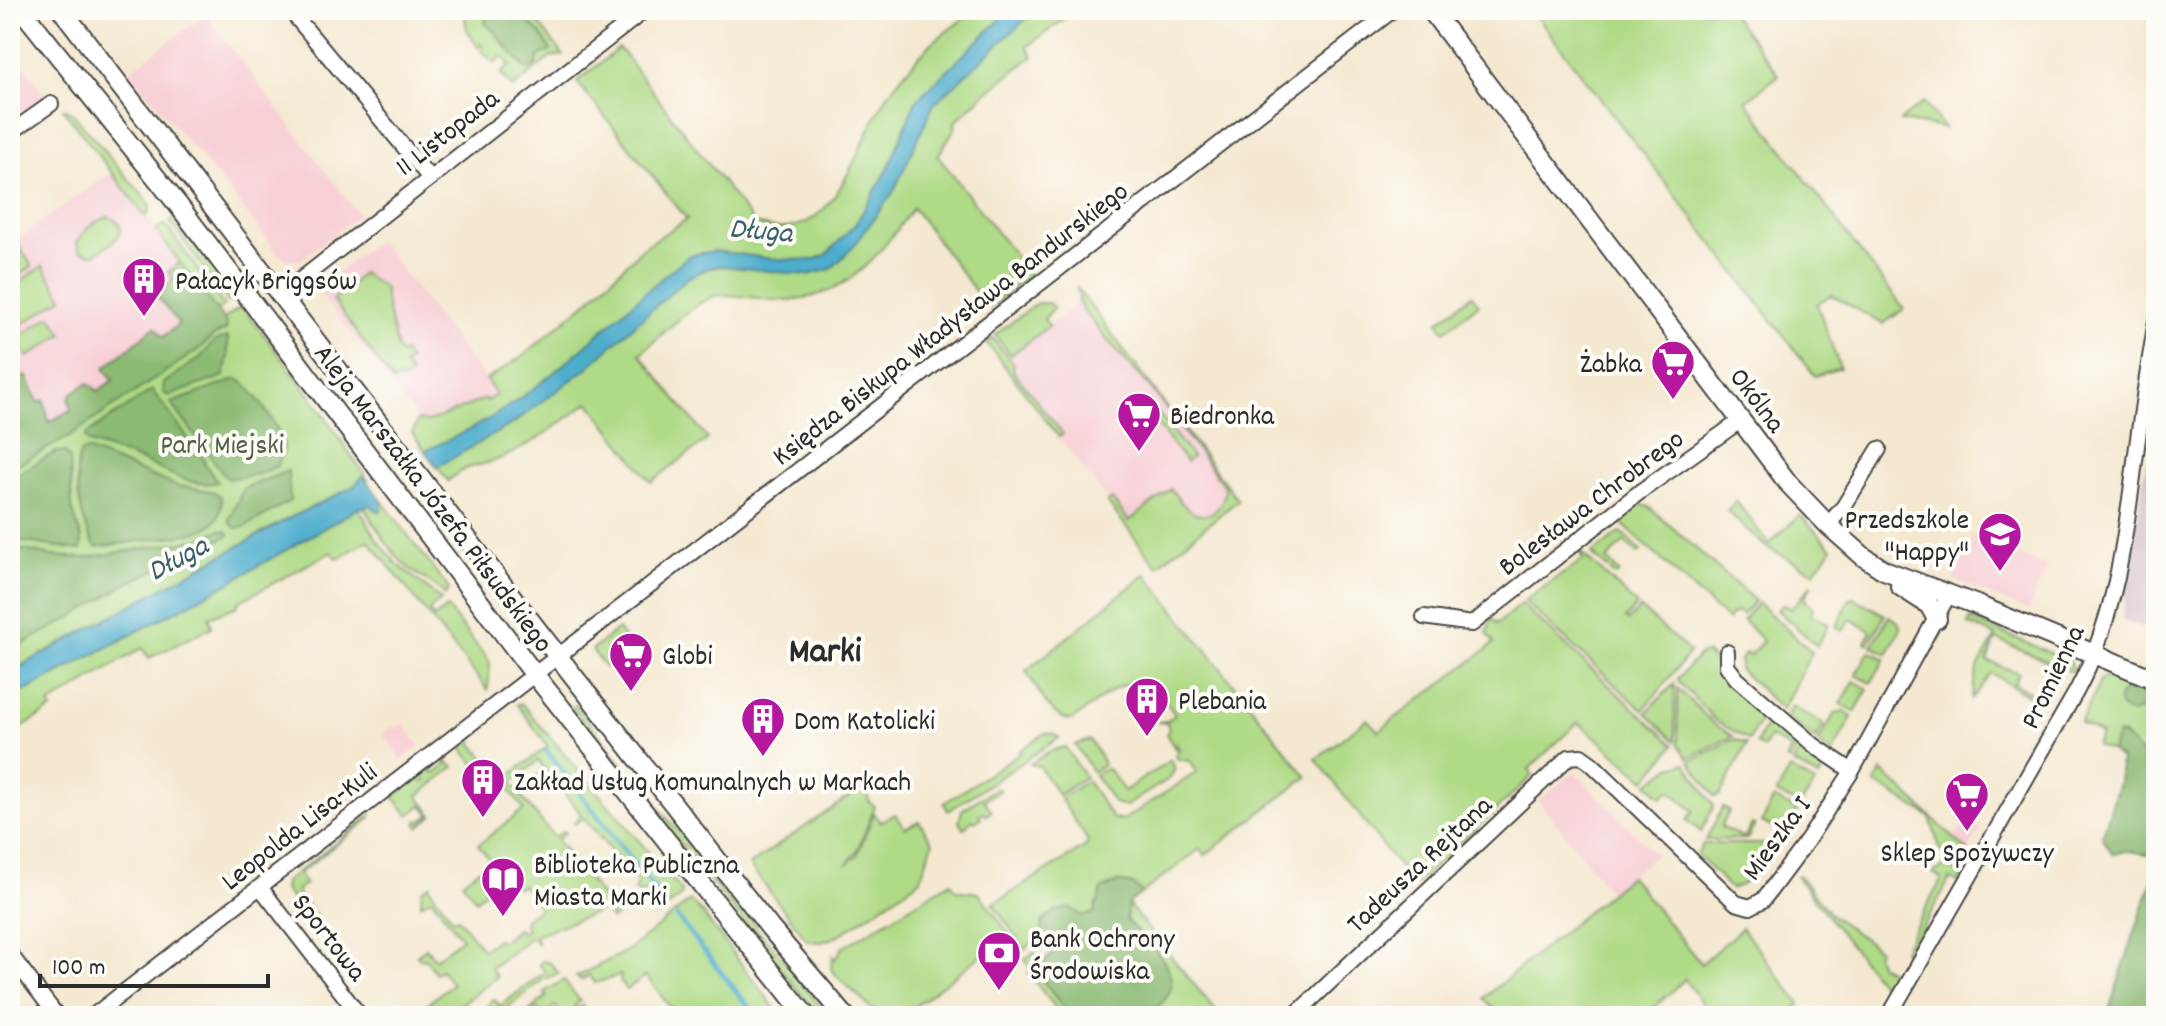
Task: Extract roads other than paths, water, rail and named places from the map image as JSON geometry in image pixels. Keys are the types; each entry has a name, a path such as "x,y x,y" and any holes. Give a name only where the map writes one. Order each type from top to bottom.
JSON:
{"main road":[{"name":"Aleja Marszałka Józefa Piłsudskiego","path":"22,10 179,206 535,675 806,1016"},
{"name":"Aleja Marszałka Józefa Piłsudskiego","path":"62,10 559,657 771,929 845,1016"},
{"name":"Okólna","path":"1431,10 1740,421 1788,483 1828,525 1884,570 2156,680"},
{"path":"1884,570 1902,588 1929,605 1937,619"}],"street":[{"path":"290,10 429,177"},
{"name":"11 Listopada","path":"281,295 645,10"},
{"name":"Księdza Biskupa Władysława Bandurskiego","path":"535,675 1393,10"},
{"path":"10,133 51,104"},
{"name":"Promienna","path":"1889,1016 2076,692 2094,654 2113,604 2156,321"},
{"name":"Bolesława Chrobrego","path":"1424,617 1472,624 1641,491 1740,421"},
{"path":"1828,525 1844,506 1879,449"},
{"name":"Mieszka I","path":"1581,756 1736,903 1745,907 1763,900 1791,864 1852,771 1949,594"},
{"path":"1727,652 1727,666 1737,679 1815,746 1852,771"},
{"name":"Leopolda Lisa-Kuli","path":"93,1016 535,675"},
{"name":"Tadeusza Rejtana","path":"1294,1016 1569,757 1581,756"},
{"name":"Sportowa","path":"260,887 360,1016"},
{"path":"10,954 57,1016"}],"water":[{"path":"1010,10 1036,10 934,104 894,191 854,246 831,269 808,275 722,266 687,278 586,369 514,423 437,467 425,451 483,422 526,394 690,255 715,251 774,259 813,260 826,255 856,223 888,169 916,100"},
{"path":"363,476 382,501 379,512 370,505 359,508 232,581 10,699 10,672 284,521 353,487"}],"waterway":[{"path":"547,751 665,903"},
{"path":"677,917 756,1016"}],"place":[{"name":"Pałacyk Briggsów","path":"144,318"},
{"name":"Żabka","path":"1673,401"},
{"name":"Biedronka","path":"1139,453"},
{"name":"Przedszkole \"Happy\"","path":"2000,573"},
{"name":"Globi","path":"631,693"},
{"name":"Plebania","path":"1147,738"},
{"name":"Dom Katolicki","path":"763,758"},
{"name":"Zakład Usług Komunalnych w Markach","path":"483,819"},
{"name":"Sklep Spożywczy","path":"1967,833"},
{"name":"Biblioteka Publiczna Miasta Marki","path":"503,918"},
{"name":"Bank Ochrony Środowiska","path":"999,992"}],"district":[{"name":"Marki","path":"825,648"}],"water label":[{"name":"Długa","path":"761,229"},
{"name":"Długa","path":"177,557"}],"park label":[{"name":"Park Miejski","path":"222,443"}]}
